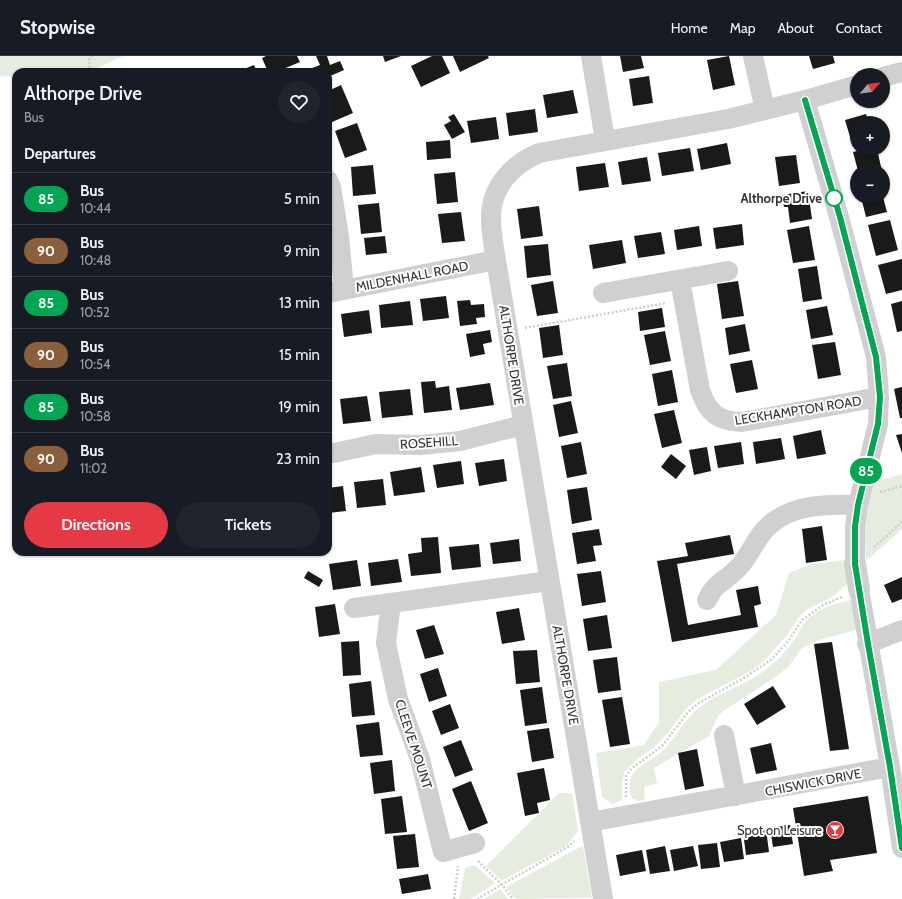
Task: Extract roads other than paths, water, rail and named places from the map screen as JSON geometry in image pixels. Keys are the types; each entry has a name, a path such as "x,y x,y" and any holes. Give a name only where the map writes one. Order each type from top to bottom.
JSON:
{"street":[{"path":"591,56 605,140"},
{"path":"753,56 765,110"},
{"path":"890,75 902,72"},
{"name":"ALTHORPE DRIVE","path":"603,899 496,260 491,219 493,203 504,178 512,169 519,163 538,153 728,118 805,100 850,87"},
{"path":"805,100 840,217 876,357 880,397 878,424 858,505 855,527 855,564 868,644 899,811 902,848"},
{"path":"332,193 339,236 336,291"},
{"name":"MILDENHALL ROAD","path":"336,291 496,260"},
{"path":"603,293 728,270"},
{"name":"LECKHAMPTON ROAD","path":"680,280 703,398 706,406 714,414 728,422 742,422 880,397"},
{"name":"ROSEHILL","path":"334,453 376,444 420,445 460,441 523,426"},
{"path":"706,590 739,567 763,532 777,518 802,508 830,504 858,505"},
{"path":"354,608 549,581"},
{"name":"CLEEVE MOUNT","path":"391,603 386,643 398,699 420,759 443,852 475,850"},
{"path":"868,644 902,630"},
{"path":"724,735 736,796"},
{"name":"CHISWICK DRIVE","path":"590,822 890,767"}],"place":[{"name":"Althorpe Drive","path":"834,198"},
{"name":"Spot on Leisure","path":"835,830"}]}
